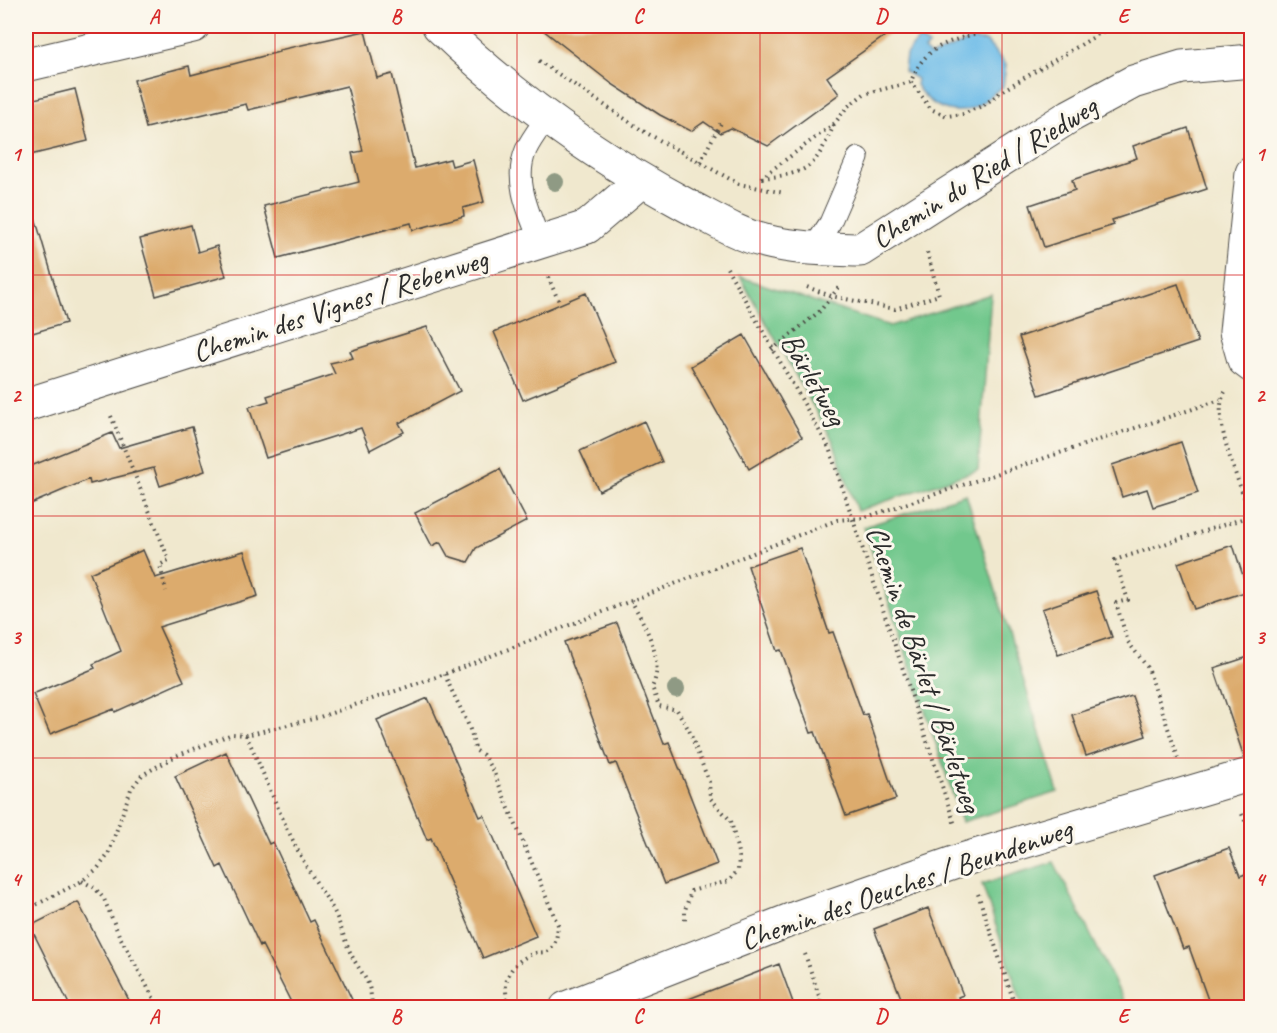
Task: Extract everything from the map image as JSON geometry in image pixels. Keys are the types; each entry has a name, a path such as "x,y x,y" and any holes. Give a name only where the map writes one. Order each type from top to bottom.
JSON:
{"street":[{"path":"26,65 193,26"},
{"name":"Chemin du Ried / Riedweg","path":"439,26 485,69 546,118 641,181 716,220 764,241 860,250 1070,116 1133,82 1182,67 1251,61"},
{"path":"1248,363 1236,332 1251,173"},
{"name":"Chemin des Vignes / Rebenweg","path":"26,405 587,227 641,181"},
{"name":"Chemin des Oeuches / Beundenweg","path":"566,1008 798,917 965,859 1251,774"}],"lane":[{"path":"540,241 527,208 521,177 525,151 546,118"},
{"path":"814,247 830,222 858,158"}],"path":[{"path":"911,82 927,53 995,26"},
{"path":"911,82 931,109 947,116 963,114 984,105 1005,89 1113,26"},
{"path":"532,56 602,106 744,186 784,193"},
{"path":"835,123 761,178 795,175 818,158 835,123 847,107 864,93 911,82"},
{"path":"701,161 722,123"},
{"path":"710,150 720,132"},
{"path":"772,350 820,311 857,267 860,250"},
{"path":"801,284 831,296 895,309 939,295 926,250"},
{"name":"Bärletweg","path":"727,268 829,448 850,517"},
{"path":"26,910 82,881 98,868 108,855 131,789 142,775 176,756 232,735 246,735 317,718 445,674 837,520 850,517 863,518 1220,400 1248,363"},
{"path":"97,382 169,560 160,565 165,591"},
{"path":"1181,768 1148,668 1128,642 1116,603 1128,600 1115,560 1251,517 1220,422 1220,400"},
{"name":"Chemin de Bärlet / Bärletweg","path":"850,517 956,828"},
{"path":"631,600 657,661 657,677 652,687 659,706 677,710 690,730 709,782 710,798 731,821 739,857 738,870 729,881 691,891 685,910"},
{"path":"445,674 472,729 475,750 483,755 494,773 558,925 557,939 548,951 520,960 510,969 506,983 509,1004"},
{"path":"246,735 268,789 306,866 335,912 351,956 364,971 372,992 372,1008"},
{"path":"82,881 94,888 104,899 119,934 159,1008"},
{"path":"976,885 1016,1008"},
{"path":"803,945 823,1008"}],"green space":[{"path":"740,277 890,326 991,294 978,470 857,511 833,441"},
{"path":"966,494 1058,792 962,822 864,527"},
{"path":"1054,862 1127,1007 1023,1007 982,884"}],"water":[{"path":"919,39 929,45 924,50 931,56 971,40 986,41 1006,65 1003,87 975,107 965,110 956,111 938,106 922,93 916,85 917,79 904,71 906,54"}],"building":[{"path":"538,26 899,26 827,77 839,94 768,146 731,128 720,133 704,122 691,131 660,115 612,84"},
{"path":"365,31 377,78 392,74 415,168 450,159 452,166 473,160 484,202 463,208 464,216 413,230 411,223 278,258 264,206 359,182 352,153 363,151 347,86 248,110 246,104 146,128 134,80 189,66 191,75 279,52 279,50"},
{"path":"75,89 88,141 26,156 26,101"},
{"path":"1188,128 1207,189 1112,220 1114,225 1044,247 1030,205 1075,190 1072,180 1137,158 1133,146"},
{"path":"34,214 66,323 26,335 26,215"},
{"path":"191,225 198,252 217,246 226,276 156,296 140,239"},
{"path":"1178,284 1198,342 1039,395 1019,337"},
{"path":"586,293 615,362 523,400 494,332"},
{"path":"427,327 460,391 399,423 404,432 370,450 361,428 266,458 249,407 269,401 267,396 335,374 330,363 353,358 350,351"},
{"path":"744,335 802,437 749,469 691,366"},
{"path":"644,421 662,462 599,491 580,451"},
{"path":"192,427 205,471 160,486 154,468 90,484 89,479 26,506 26,468 112,433 119,448"},
{"path":"1181,442 1198,493 1153,507 1147,489 1122,497 1112,465"},
{"path":"500,469 527,521 476,548 468,562 448,556 440,542 432,546 415,513"},
{"path":"1233,545 1248,591 1194,609 1178,563"},
{"path":"800,548 829,633 833,632 863,715 867,714 896,799 846,816 815,732 811,733 781,650 777,651 748,566"},
{"path":"143,550 155,578 244,551 258,596 159,627 184,681 115,712 114,709 50,734 33,694 95,668 93,664 121,651 90,573"},
{"path":"1096,591 1112,637 1058,655 1042,609"},
{"path":"617,623 664,744 669,742 717,864 664,884 616,763 610,765 564,642"},
{"path":"1251,656 1251,756 1244,757 1214,668"},
{"path":"1132,696 1146,736 1086,756 1072,715"},
{"path":"428,698 480,817 484,815 536,936 483,958 431,838 427,840 377,720"},
{"path":"226,752 269,844 273,842 310,922 314,920 356,1008 294,1008 262,945 260,946 222,865 217,868 175,776"},
{"path":"1229,848 1240,876 1251,872 1251,1008 1211,1008 1189,947 1183,949 1155,875"},
{"path":"78,902 133,1008 71,1008 30,926"},
{"path":"928,908 963,995 958,997 962,1008 905,1008 874,929"},
{"path":"779,964 795,1008 673,1008 673,1005"}]}
